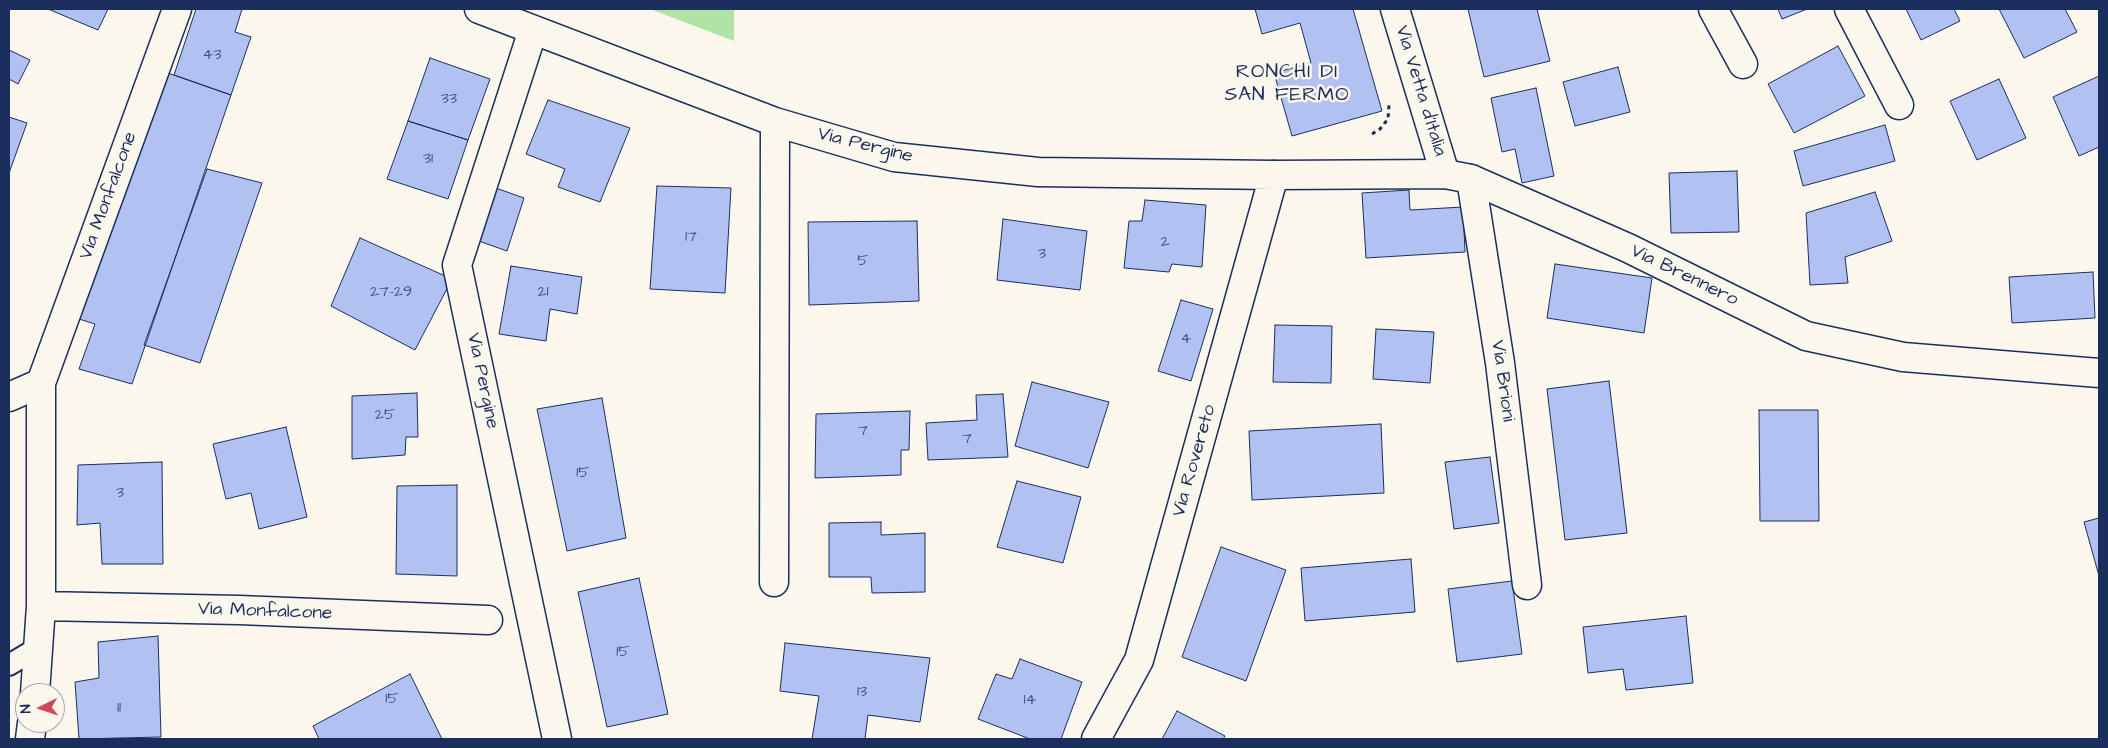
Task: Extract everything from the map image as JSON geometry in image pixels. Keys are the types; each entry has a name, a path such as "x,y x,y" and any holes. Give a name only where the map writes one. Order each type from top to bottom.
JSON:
{"street":[{"name":"Via Monfalcone","path":"36,683 41,606 41,383 177,9"},
{"name":"Via Pergine","path":"479,9 775,122 894,157 1038,172 1274,175"},
{"name":"Via Vetta d'Italia","path":"1395,9 1458,176"},
{"path":"1713,9 1743,64"},
{"path":"1849,9 1898,105"},
{"name":"Via Pergine","path":"533,30 457,265 557,739"},
{"path":"774,582 775,122"},
{"name":"Via Brennero","path":"1274,175 1458,176 1628,248 1806,336 1903,357 2099,373"},
{"name":"Via Rovereto","path":"1096,739 1139,660 1274,175"},
{"name":"Via Brioni","path":"1458,176 1500,363 1527,585"},
{"path":"9,397 41,383"},
{"name":"Via Monfalcone","path":"41,606 239,610 488,620"}],"lane":[{"path":"9,666 39,647"}],"path":[{"path":"1372,134 1380,129 1388,119 1388,102"},
{"path":"1388,119 1394,122"}],"green space":[{"path":"650,9 734,9 734,41"}],"building":[{"path":"48,9 108,9 98,30"},
{"path":"196,9 242,9 235,32 251,37 231,95 174,75"},
{"path":"1255,9 1353,9 1382,111 1292,136 1274,73 1311,63 1300,23 1262,34"},
{"path":"1468,9 1537,9 1550,61 1484,77"},
{"path":"1778,9 1807,9 1782,19"},
{"path":"1906,9 1954,9 1960,21 1921,40"},
{"path":"1999,9 2065,9 2077,32 2024,58"},
{"path":"1838,46 1865,96 1794,133 1768,84"},
{"path":"9,50 30,60 18,84 9,79"},
{"path":"430,58 490,79 468,140 408,121"},
{"path":"1618,67 1630,112 1575,126 1563,82"},
{"path":"165,72 231,95 132,384 79,369 95,324 79,319"},
{"path":"2099,76 2099,147 2079,156 2053,97"},
{"path":"1999,79 2026,138 1977,160 1950,101"},
{"path":"1536,88 1554,176 1522,183 1515,149 1502,152 1491,98"},
{"path":"548,100 630,128 600,202 558,187 565,169 526,154"},
{"path":"9,117 27,123 9,173"},
{"path":"408,121 468,140 448,199 387,179"},
{"path":"1885,125 1895,161 1803,186 1794,151"},
{"path":"207,169 262,183 200,363 144,345"},
{"path":"1737,171 1739,232 1671,233 1669,173"},
{"path":"657,186 731,188 725,293 650,289"},
{"path":"493,187 524,198 507,251 476,240"},
{"path":"1409,190 1410,210 1463,207 1465,252 1366,258 1362,193"},
{"path":"1875,192 1892,241 1845,257 1848,283 1810,285 1806,213"},
{"path":"1145,200 1206,205 1202,267 1172,264 1169,272 1124,268 1129,221 1142,221"},
{"path":"1003,219 1087,231 1080,290 997,280"},
{"path":"917,221 919,301 809,305 808,222"},
{"path":"360,238 452,279 415,350 331,306"},
{"path":"1555,264 1652,278 1644,333 1547,318"},
{"path":"511,266 582,277 577,314 550,309 546,341 499,334"},
{"path":"2093,272 2095,318 2012,323 2009,277"},
{"path":"1181,300 1213,309 1191,381 1158,371"},
{"path":"1275,325 1332,326 1331,383 1273,382"},
{"path":"1376,329 1434,332 1430,383 1373,379"},
{"path":"1609,381 1627,533 1565,540 1547,389"},
{"path":"1032,382 1109,402 1088,468 1015,446"},
{"path":"417,393 418,437 406,437 405,455 352,459 352,396"},
{"path":"1003,394 1008,457 928,460 926,423 977,420 976,395"},
{"path":"602,398 626,538 567,551 537,409"},
{"path":"1759,410 1818,410 1819,521 1760,521"},
{"path":"910,411 909,450 901,450 901,475 815,478 816,414"},
{"path":"1381,424 1384,493 1252,500 1249,431"},
{"path":"286,427 307,517 259,529 251,493 226,499 213,444"},
{"path":"1490,457 1499,523 1454,529 1445,462"},
{"path":"162,462 163,564 102,564 100,523 77,525 78,465"},
{"path":"1017,481 1081,497 1063,563 997,547"},
{"path":"457,485 457,576 396,574 397,486"},
{"path":"2099,518 2099,576 2084,522"},
{"path":"881,522 881,535 925,533 925,592 872,593 871,577 829,577 829,523"},
{"path":"1221,547 1286,570 1246,681 1182,657"},
{"path":"1411,559 1415,612 1305,621 1301,568"},
{"path":"639,578 668,714 607,727 578,592"},
{"path":"1512,581 1522,654 1457,662 1448,589"},
{"path":"1686,616 1693,683 1626,690 1623,669 1588,673 1583,627"},
{"path":"158,636 161,737 79,739 75,682 99,678 98,642"},
{"path":"785,643 930,658 920,722 868,715 865,739 812,739 819,696 780,691"},
{"path":"1020,659 1082,682 1061,739 1030,739 978,719 996,674 1012,679"},
{"path":"410,674 442,739 319,739 313,726"},
{"path":"1177,711 1225,736 1223,739 1162,739"}],"district":[{"name":"RONCHI DI SAN FERMO","path":"1287,84"}]}
